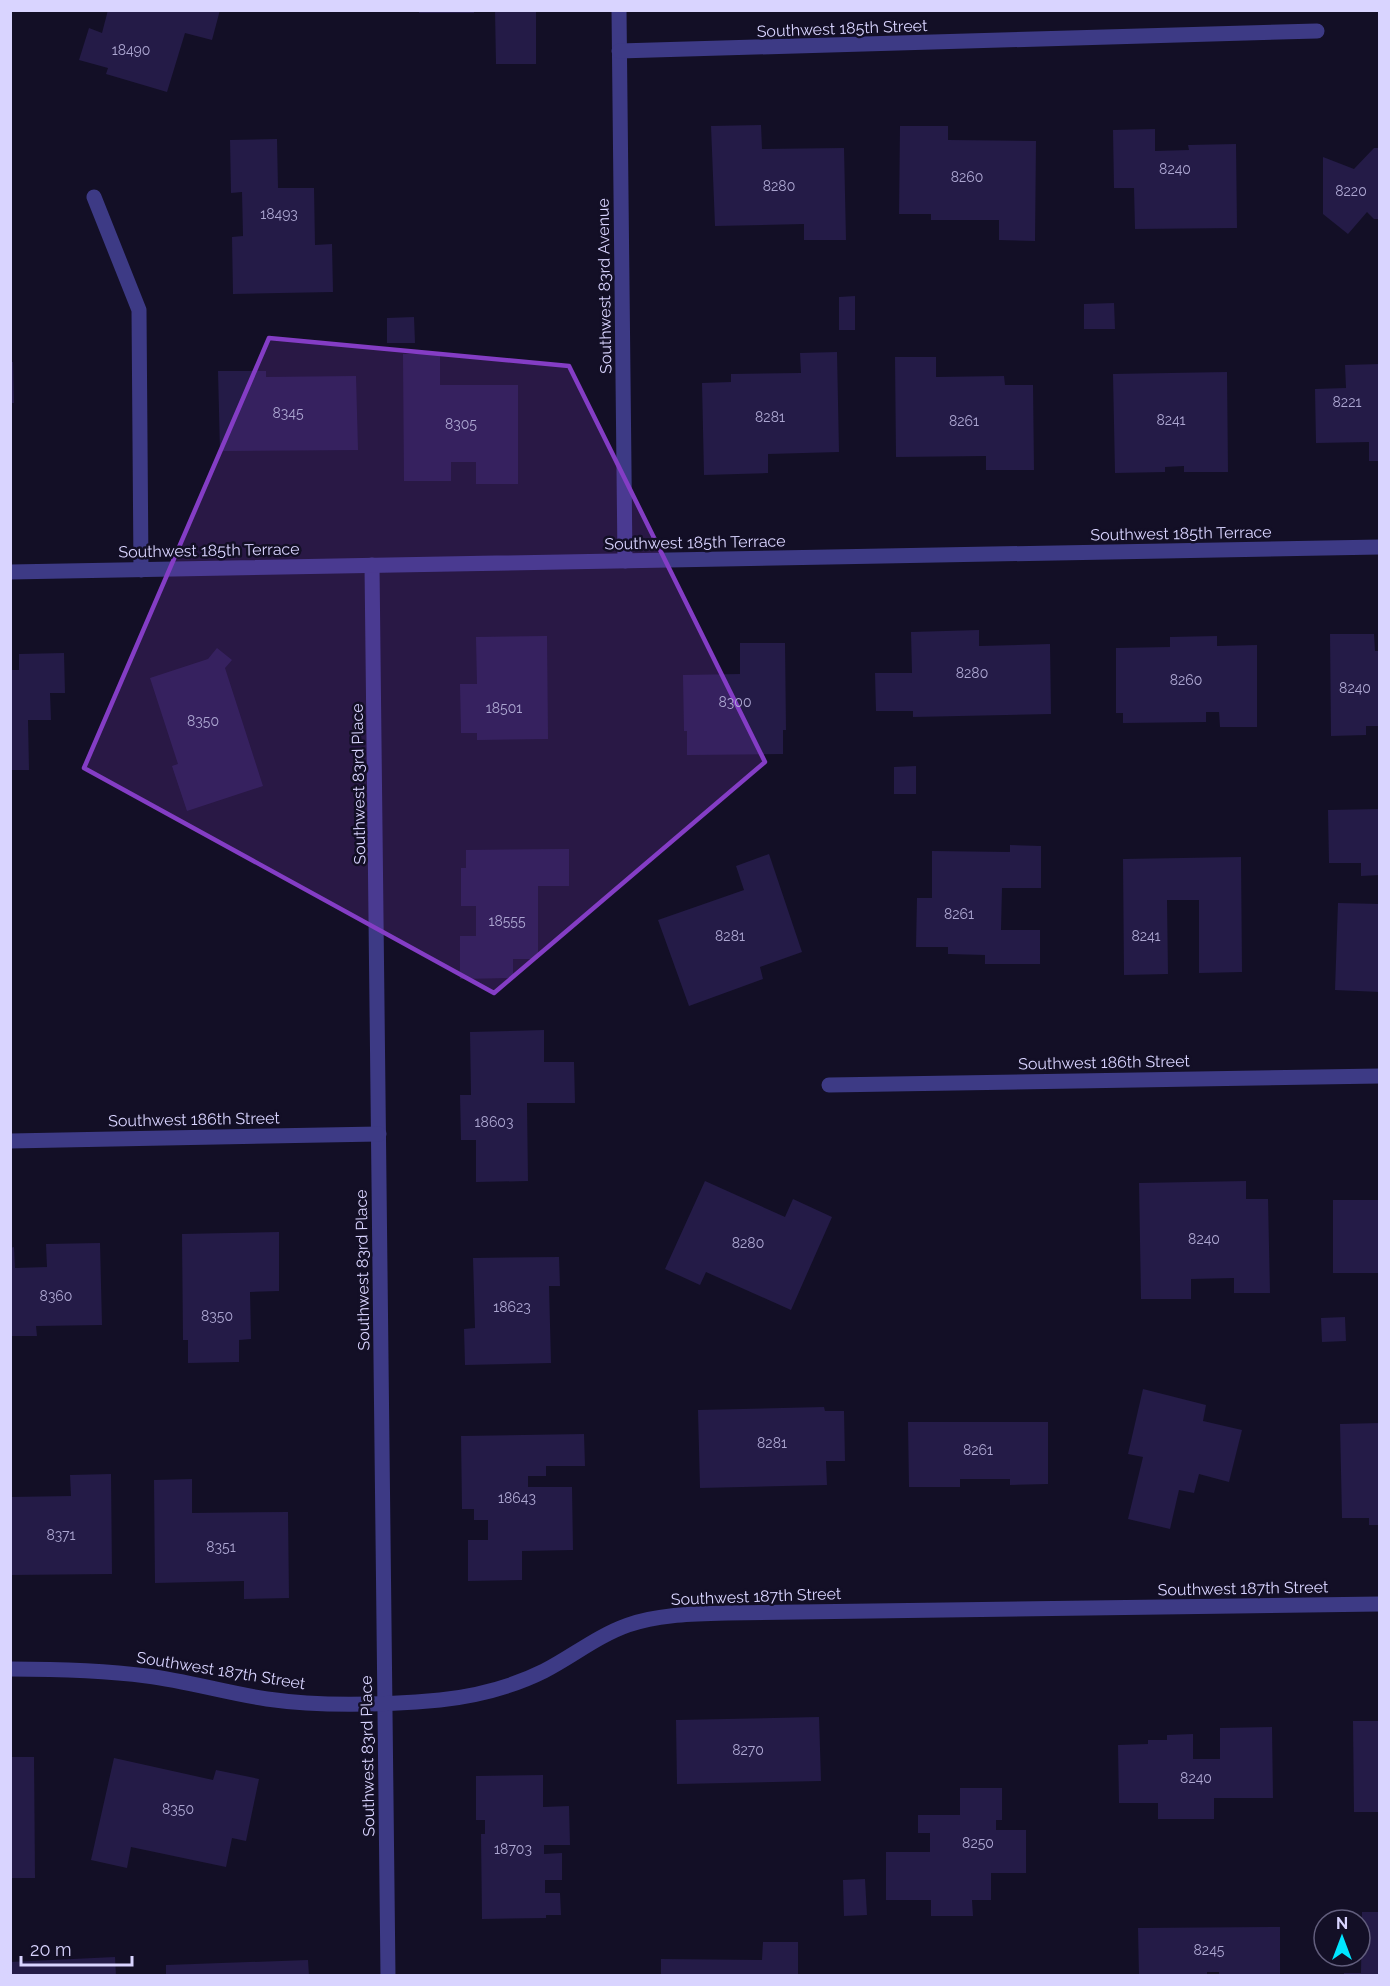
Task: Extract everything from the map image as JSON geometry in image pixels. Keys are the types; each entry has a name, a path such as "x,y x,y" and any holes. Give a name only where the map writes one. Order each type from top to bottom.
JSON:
{"street":[{"name":"Southwest 83rd Avenue","path":"619,10 625,561"},
{"name":"Southwest 185th Street","path":"619,51 1317,31"},
{"path":"94,197 139,310 141,570"},
{"name":"Southwest 185th Terrace","path":"10,572 1380,547"},
{"name":"Southwest 83rd Place","path":"372,564 388,1976"},
{"name":"Southwest 186th Street","path":"829,1085 1380,1076"},
{"name":"Southwest 186th Street","path":"10,1141 379,1134"},
{"name":"Southwest 187th Street","path":"10,1669 106,1671 149,1676 268,1699 335,1704 439,1700 493,1690 544,1671 601,1637 629,1625 694,1614 1380,1604"}],"highlighted area":[{"path":"269,338 569,366 765,762 494,993 84,768"}],"building":[{"path":"108,10 220,10 212,40 185,33 167,92 106,74 108,68 79,60 89,28 102,33"},
{"path":"419,10 474,10 474,13 419,13"},
{"path":"495,10 536,10 536,64 496,64"},
{"path":"761,125 762,149 844,148 846,240 804,240 804,224 715,226 711,126"},
{"path":"900,126 948,126 948,140 1036,141 1035,241 999,240 999,220 931,220 931,214 899,214"},
{"path":"1155,129 1155,151 1189,150 1188,145 1236,144 1237,228 1135,229 1134,188 1114,188 1113,130"},
{"path":"277,139 278,188 314,188 315,245 332,244 333,292 233,294 232,237 243,236 242,192 231,193 230,140"},
{"path":"1374,148 1380,148 1380,219 1374,219 1367,212 1348,234 1323,214 1323,157 1354,169"},
{"path":"855,296 855,330 839,330 839,297"},
{"path":"1114,303 1115,329 1084,329 1084,304"},
{"path":"414,317 415,343 387,343 387,318"},
{"path":"837,352 839,452 768,454 768,473 704,475 702,383 731,382 731,374 801,373 800,353"},
{"path":"403,354 440,354 440,385 518,385 518,484 476,484 476,462 451,462 451,481 404,481"},
{"path":"895,357 936,357 936,377 1004,376 1005,385 1033,385 1034,470 986,470 986,456 896,457"},
{"path":"10,362 13,362 14,403 10,403"},
{"path":"1380,364 1380,461 1369,461 1369,442 1316,443 1315,389 1346,388 1345,365"},
{"path":"218,371 266,371 266,377 356,376 358,450 220,451"},
{"path":"1227,372 1228,472 1184,472 1184,466 1165,467 1165,472 1115,473 1113,374"},
{"path":"979,630 979,646 1050,644 1051,714 913,717 913,711 876,711 875,673 912,673 911,632"},
{"path":"1330,634 1374,634 1375,651 1380,651 1380,726 1366,726 1366,735 1331,736"},
{"path":"547,636 548,739 477,740 477,733 461,733 460,684 477,684 476,637"},
{"path":"1217,636 1217,646 1257,645 1257,727 1220,727 1219,712 1206,712 1206,722 1123,723 1123,713 1116,713 1116,648 1170,647 1170,637"},
{"path":"740,643 785,643 786,730 783,730 783,754 687,755 683,675 740,674"},
{"path":"217,648 232,660 225,668 263,786 187,811 172,766 178,764 150,678 208,659"},
{"path":"64,653 65,693 50,693 51,720 28,720 29,770 10,770 10,670 19,670 19,654"},
{"path":"916,766 916,794 894,794 894,767"},
{"path":"1380,809 1380,875 1361,876 1361,863 1329,863 1328,810"},
{"path":"1010,845 1041,846 1041,888 1002,888 1001,930 1040,930 1040,964 985,964 985,955 948,954 948,947 916,947 917,898 932,898 932,851 1010,852"},
{"path":"569,849 569,886 538,886 538,959 513,959 513,978 460,979 460,936 476,936 476,906 461,906 461,868 466,868 466,850"},
{"path":"769,854 802,952 760,967 763,979 689,1006 658,920 744,890 736,866"},
{"path":"1241,857 1242,972 1199,973 1199,900 1167,900 1168,974 1124,975 1123,859"},
{"path":"1338,903 1380,904 1380,992 1335,990"},
{"path":"544,1030 544,1062 574,1062 575,1103 527,1103 528,1181 476,1182 476,1140 461,1140 460,1095 471,1095 470,1032"},
{"path":"705,1181 785,1217 793,1199 832,1217 791,1310 706,1272 700,1285 665,1269"},
{"path":"1246,1181 1246,1199 1268,1199 1270,1293 1234,1293 1234,1278 1191,1279 1191,1299 1141,1299 1139,1183"},
{"path":"1333,1200 1380,1200 1380,1273 1333,1273"},
{"path":"279,1232 279,1291 250,1292 251,1339 239,1340 239,1362 188,1363 188,1340 183,1340 182,1234"},
{"path":"100,1243 102,1325 36,1326 37,1336 10,1336 10,1248 14,1247 15,1268 47,1267 46,1244"},
{"path":"559,1257 560,1286 549,1286 551,1363 465,1365 464,1329 475,1328 473,1258"},
{"path":"1345,1317 1346,1341 1322,1342 1321,1318"},
{"path":"1143,1389 1206,1405 1203,1421 1242,1430 1229,1482 1199,1474 1194,1493 1179,1490 1170,1529 1128,1519 1143,1457 1128,1454"},
{"path":"824,1407 825,1411 844,1411 845,1461 826,1461 827,1485 700,1488 698,1410"},
{"path":"908,1422 1048,1422 1048,1484 1010,1485 1010,1479 960,1479 960,1487 909,1487"},
{"path":"1380,1423 1380,1525 1369,1525 1369,1518 1342,1518 1340,1424"},
{"path":"584,1434 585,1466 546,1466 546,1476 528,1476 528,1487 572,1487 573,1550 522,1551 522,1580 468,1581 468,1540 488,1540 488,1520 474,1520 474,1509 462,1509 461,1436"},
{"path":"111,1474 112,1574 10,1575 10,1497 71,1496 70,1475"},
{"path":"192,1479 192,1513 288,1512 289,1598 244,1599 244,1581 155,1583 154,1480"},
{"path":"819,1717 821,1781 677,1784 676,1720"},
{"path":"1353,1721 1380,1721 1380,1812 1354,1812"},
{"path":"1272,1727 1273,1798 1214,1798 1214,1819 1158,1819 1158,1803 1119,1803 1118,1745 1148,1744 1148,1740 1167,1740 1167,1735 1193,1734 1193,1759 1220,1759 1220,1728"},
{"path":"10,1757 34,1757 35,1878 10,1878"},
{"path":"114,1758 213,1780 216,1770 259,1779 246,1841 232,1838 226,1867 131,1847 127,1868 91,1860"},
{"path":"543,1775 543,1807 569,1806 570,1845 544,1845 544,1854 562,1853 562,1880 545,1880 545,1893 560,1893 561,1915 546,1915 546,1918 482,1919 481,1834 485,1834 485,1820 476,1820 476,1776"},
{"path":"960,1788 1002,1788 1002,1820 996,1820 996,1830 1026,1830 1026,1873 991,1873 991,1900 972,1900 973,1916 931,1916 931,1900 886,1900 886,1852 930,1852 930,1833 918,1833 918,1815 960,1815"},
{"path":"865,1879 867,1915 844,1916 843,1880"},
{"path":"1372,1912 1380,1912 1380,1976 1344,1976 1344,1973 1361,1973 1361,1968 1372,1968"},
{"path":"1280,1927 1280,1976 1219,1976 1219,1972 1207,1972 1207,1976 1139,1976 1138,1928"},
{"path":"763,1942 798,1942 798,1976 661,1976 661,1959 762,1960"},
{"path":"115,1957 116,1976 10,1976 10,1962"},
{"path":"308,1960 309,1976 166,1976 166,1965"}]}
